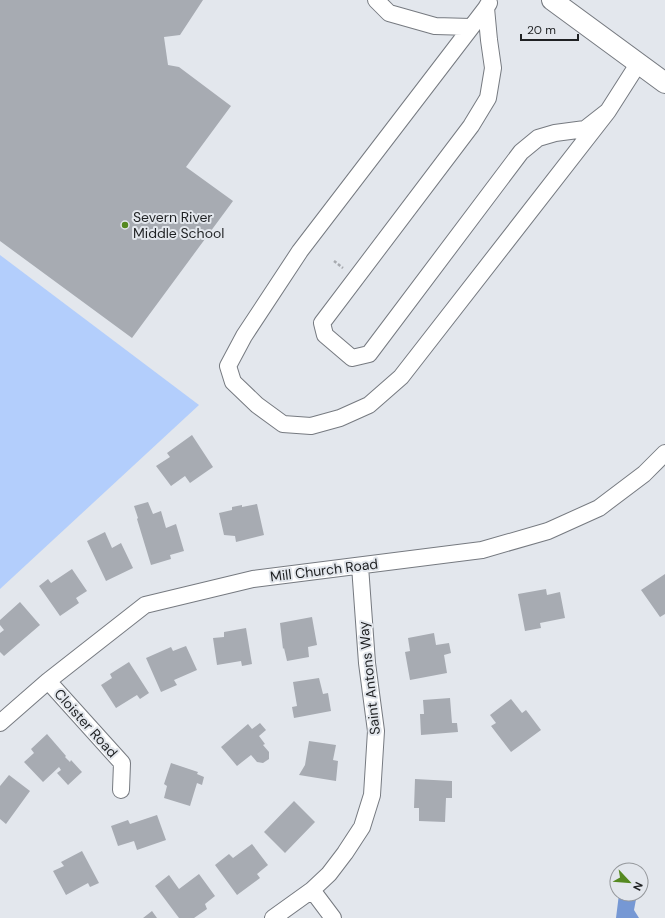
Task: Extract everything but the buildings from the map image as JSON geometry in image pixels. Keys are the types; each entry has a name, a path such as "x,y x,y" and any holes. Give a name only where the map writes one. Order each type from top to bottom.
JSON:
{"street":[{"path":"376,0 389,13 435,26 471,27"},
{"path":"565,3 638,64 665,83"},
{"path":"488,4 300,251 244,336 228,366 234,382 257,405 283,424 311,426 340,418 369,404 401,377 608,110 638,64"},
{"path":"488,4 489,40 493,68 488,98 471,126 322,323 325,335 352,358 369,354 521,152 538,138 556,133 585,129 608,110"},
{"name":"Mill Church Road","path":"0,723 48,681 145,605 253,579 482,550 548,531 599,508 644,474 665,453"},
{"name":"Saint Antons Way","path":"273,918 312,890 329,874 362,827 372,795 376,731 367,663 360,566"},
{"name":"Cloister Road","path":"48,681 122,763 122,790"},
{"path":"312,890 333,918"}],"path":[{"path":"334,261 346,270"}],"shaded area":[{"path":"0,255 199,405 0,589"},
{"path":"618,902 636,902 634,910 639,918 616,918"}],"place":[{"name":"Severn River Middle School","path":"125,225"}]}
